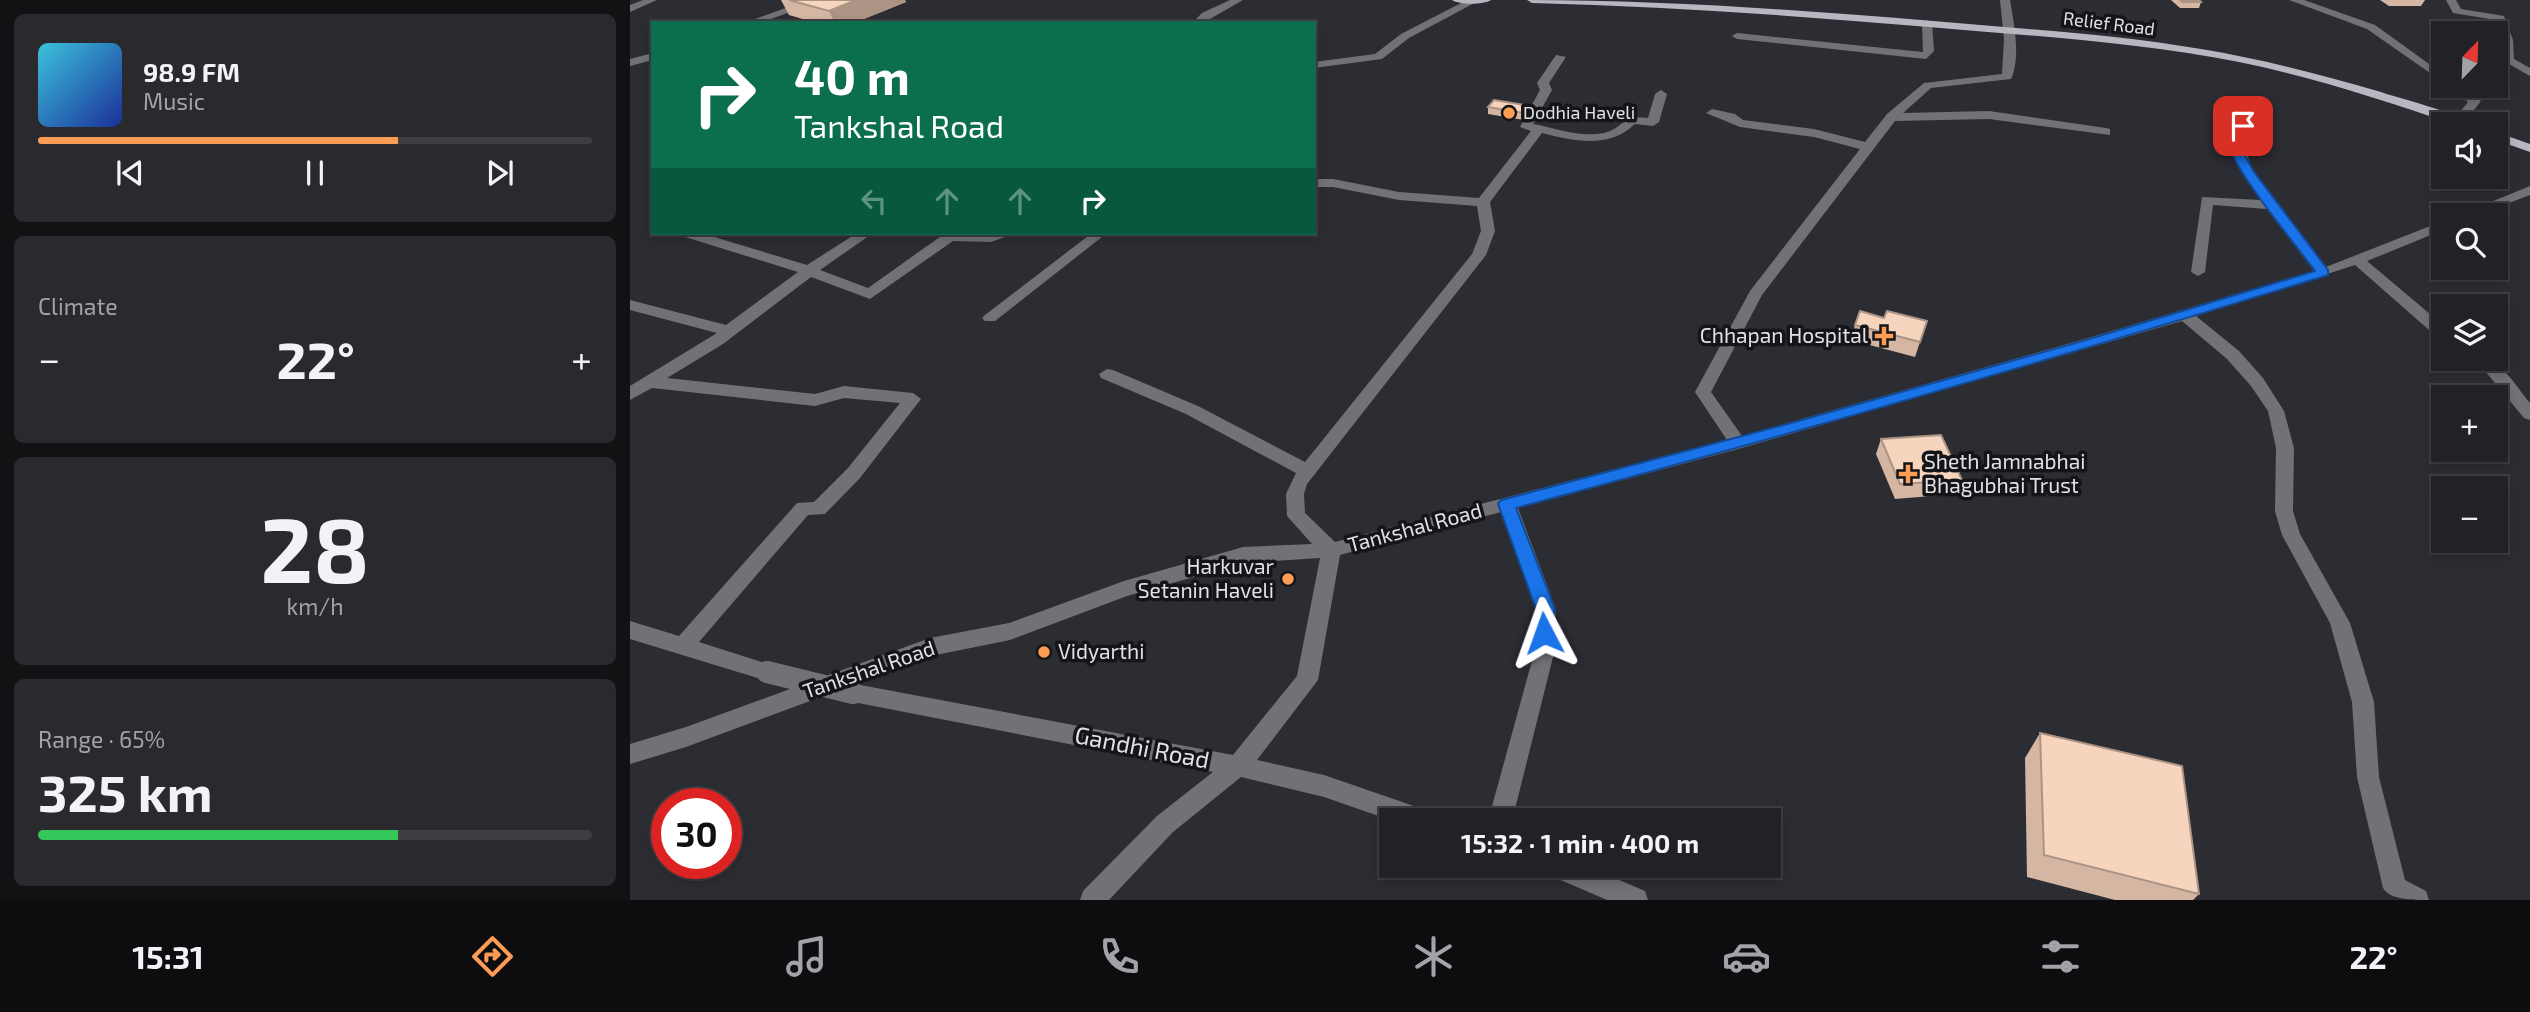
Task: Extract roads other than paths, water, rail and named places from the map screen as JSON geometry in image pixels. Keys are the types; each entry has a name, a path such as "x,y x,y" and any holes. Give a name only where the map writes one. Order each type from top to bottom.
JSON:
{"main road":[{"path":"1457,0 1486,0"},
{"name":"Relief Road","path":"1532,0 1605,1 1927,23 2136,44 2238,59 2332,81 2431,113"},
{"path":"2508,140 2530,148"}],"street":[{"path":"630,9 652,0"},
{"path":"755,21 818,0"},
{"path":"1199,21 1238,0"},
{"path":"1316,65 1378,57 1405,36 1475,0"},
{"path":"1737,36 1934,70 2007,77 2010,67 2006,30 2009,20 2005,0"},
{"path":"2294,0 2371,27 2431,70"},
{"path":"2328,0 2344,16"},
{"path":"2451,0 2457,11 2500,18 2508,40 2508,60 2530,73"},
{"path":"1738,443 1703,392 1755,294 1891,117 1928,85 1934,70 1929,51 1927,23"},
{"path":"630,64 651,56"},
{"path":"1560,57 1543,83 1546,90 1525,127 1576,138 1607,136 1624,131 1632,120 1653,122 1661,94"},
{"path":"2468,112 2475,101 2471,98"},
{"path":"1713,113 1731,117 1740,123 1814,133 1868,147"},
{"path":"1891,117 1989,116 2106,132"},
{"path":"2243,126 2238,136 2237,150 2248,173 2323,273"},
{"path":"1092,900 1165,824 1238,766 1307,680 1331,550 1296,516 1295,494 1299,482 1479,255 1488,231 1483,202 1539,129"},
{"path":"1316,183 1333,183 1399,196 1483,202"},
{"path":"2497,203 2530,190"},
{"path":"2198,272 2207,200 2271,205"},
{"name":"Tankshal Road","path":"630,754 930,648 1010,631 1124,589 1243,555 1331,550 1738,443 2323,273 2431,230"},
{"path":"693,235 810,271 870,294 949,237 957,235 984,240 1002,235"},
{"path":"630,394 729,331 863,235"},
{"path":"990,318 1097,235"},
{"path":"2356,259 2431,323"},
{"path":"630,305 729,331"},
{"path":"2185,315 2233,355 2257,382 2276,411 2285,448 2284,511 2291,535 2340,623 2364,702 2368,777 2395,888 2417,900"},
{"path":"2494,371 2530,414"},
{"path":"1107,373 1192,410 1307,471"},
{"path":"630,630 684,646 804,508 818,509 855,473 913,400 844,392 815,400 650,382"},
{"path":"1503,808 1543,657 1546,609 1507,504"},
{"name":"Gandhi Road","path":"684,646 767,672 853,693 1238,766 1324,786 1388,808"},
{"path":"1586,878 1636,900"}],"place":[{"name":"Dodhia Haveli","path":"1509,113"},
{"name":"Chhapan Hospital","path":"1884,336"},
{"name":"Sheth Jamnabhai Bhagubhai Trust","path":"1908,474"},
{"name":"Harkuvar Setanin Haveli","path":"1288,579"},
{"name":"Vidyarthi","path":"1044,652"}]}
